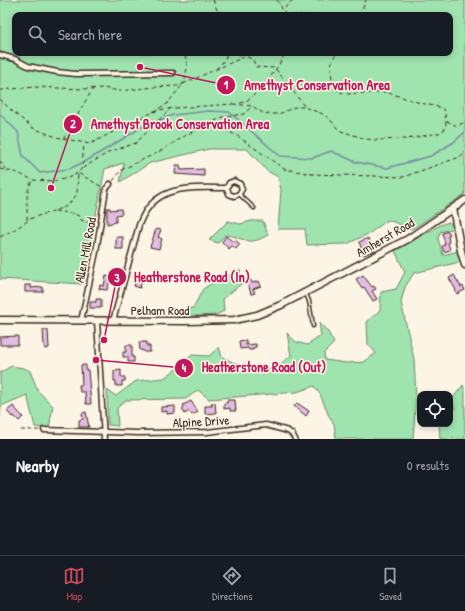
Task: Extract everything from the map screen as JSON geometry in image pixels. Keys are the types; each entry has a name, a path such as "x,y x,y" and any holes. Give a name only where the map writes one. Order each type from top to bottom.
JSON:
{"main road":[{"name":"Amherst Road","path":"314,288 408,239 465,200"},
{"path":"453,208 465,265"},
{"name":"Pelham Road","path":"0,320 198,321 240,319 270,310 314,288"}],"street":[{"path":"0,55 28,66 76,74 173,73"},
{"path":"237,181 242,187 239,194 232,195 228,193 227,188 231,182 237,181"},
{"name":"Allen Mill Road","path":"81,321 96,252 106,190 110,184"},
{"path":"113,321 139,225 142,217 150,205 162,196 178,189 227,188"},
{"path":"97,321 104,439"},
{"name":"Alpine Drive","path":"44,430 144,433 207,432 266,425 288,431 295,439"}],"lane":[{"path":"239,194 254,208"},
{"path":"305,293 309,301 313,326"}],"path":[{"path":"213,0 218,12"},
{"path":"277,0 283,12"},
{"path":"284,12 287,5 293,0"},
{"path":"361,12 366,0"},
{"path":"0,99 33,128 63,139 90,144 167,104 185,80 187,67 185,56"},
{"path":"214,70 227,56"},
{"path":"0,90 35,87 83,89 103,88 119,91 177,86 246,56 253,60 256,67 275,68 294,91 304,107 311,111 323,114 341,131 376,140 407,139 439,133 444,130 447,121 446,111 442,108 386,92 357,94 341,93 336,90 331,77 330,68 336,56"},
{"path":"147,115 158,110 170,108 244,103 258,92 283,56"},
{"path":"63,139 70,130 84,102 94,88"},
{"path":"233,104 252,106 263,113 269,114 279,114 295,107 304,107"},
{"path":"110,184 121,170 159,152 188,134 212,122 230,116 244,114 252,106"},
{"path":"0,170 18,173 33,180 55,181 68,178 109,152 136,143 170,108"},
{"path":"447,121 457,126 465,122"},
{"path":"212,122 239,137 284,169 312,174 403,177 460,157 465,151"},
{"path":"82,168 84,144"},
{"path":"0,162 5,170"},
{"path":"78,173 106,190"},
{"path":"0,237 17,228 27,220 65,207 77,194 78,173"},
{"path":"27,220 26,196 29,186 33,180"},
{"path":"55,211 74,214 79,216 81,220 100,226"},
{"path":"21,430 44,430"}],"green space":[{"path":"0,0 465,0 465,194 412,229 388,220 370,233 347,244 307,245 305,229 278,229 281,190 278,177 267,171 247,149 209,149 150,163 120,182 124,163 105,169 82,284 0,279"},
{"path":"228,221 240,224 251,221 263,221 268,235 254,241 247,241 225,235 218,243 209,240"},
{"path":"449,222 454,228 440,232 438,239 443,255 458,251 460,262 414,273 405,287 401,302 414,359 416,398 413,439 336,439 334,424 328,414 320,394 314,386 297,392 209,399 198,390 186,399 126,400 117,408 118,426 108,425 107,390 116,396 136,381 164,378 192,355 209,356 219,347 222,357 233,362 252,369 270,369 291,356 287,333 296,342 307,345 321,336 319,322 328,332 334,343 324,353 325,360 346,363 364,362 376,353 368,344 367,322 380,310 381,292 396,289 405,272 395,251 440,225"},
{"path":"240,270 241,284 223,299 224,311 216,315 175,317 176,310 193,308 203,289 214,282"},
{"path":"11,366 24,368 30,371 38,391 53,406 49,428 35,427 27,395 1,406 0,416 0,373"},
{"path":"463,385 465,392 465,439 440,439 439,427 453,427 453,410 455,409 453,398"}],"building":[{"path":"176,165 180,165 181,170 204,169 204,176 175,174"},
{"path":"107,208 110,208 110,210 121,209 122,214 116,215 116,222 107,224"},
{"path":"156,229 161,230 158,237 162,239 159,249 150,247"},
{"path":"448,231 450,235 448,236 448,242 450,250 444,252 442,246 445,245 445,243 442,233"},
{"path":"226,236 233,242 235,240 240,244 236,249 232,246 229,249 222,242"},
{"path":"116,237 123,237 123,249 116,249"},
{"path":"368,238 374,251 364,255 359,242"},
{"path":"138,272 143,274 140,288 134,286"},
{"path":"363,275 372,287 374,286 376,289 372,291 377,299 373,301 364,287 362,288 356,279"},
{"path":"454,275 461,287 463,286 465,290 457,294 449,278"},
{"path":"106,276 111,277 107,290 99,289 100,285 104,286"},
{"path":"250,279 252,283 259,281 261,286 253,289 255,293 251,294 247,280"},
{"path":"25,285 31,285 31,288 43,287 43,292 25,292"},
{"path":"96,299 101,299 101,308 90,308 90,302 96,302"},
{"path":"43,330 48,330 49,348 45,349 44,346"},
{"path":"18,336 18,345 0,345 0,337"},
{"path":"246,340 246,345 256,344 256,347 253,348 253,350 249,350 248,348 240,349 239,341"},
{"path":"139,342 147,342 147,346 150,346 150,352 140,350"},
{"path":"126,345 132,345 132,357 134,357 134,362 128,362 128,357 123,357 123,352 126,352"},
{"path":"81,365 86,365 86,370 88,370 91,404 86,404 85,392 80,392 79,385 82,385"},
{"path":"121,370 121,377 125,377 125,381 122,381 122,386 116,386 116,381 114,381 114,371"},
{"path":"227,400 235,400 236,411 230,411 230,408 224,409 224,403 227,403"},
{"path":"191,401 198,412 192,415 189,411 185,414 182,409 184,407 183,405"},
{"path":"211,403 215,403 216,413 205,414 205,406 212,406"},
{"path":"297,403 309,411 306,416 294,406"},
{"path":"13,406 23,417 19,421 14,416 12,417 7,411"},
{"path":"175,406 175,413 167,414 167,411 161,412 161,407"},
{"path":"86,412 89,427 79,427 79,420 83,419 82,413"}],"waterway":[{"path":"0,114 18,132 23,156 40,173 69,169 88,160 142,127 173,115 209,111 229,112 280,156 312,158 331,151 356,162 387,168 431,156 454,142 465,132"}],"place":[{"name":"Amethyst Conservation Area","path":"140,67"},
{"name":"Amethyst Brook Conservation Area","path":"51,188"},
{"name":"Heatherstone Road (In)","path":"104,340"},
{"name":"Heatherstone Road (Out)","path":"96,360"}]}
